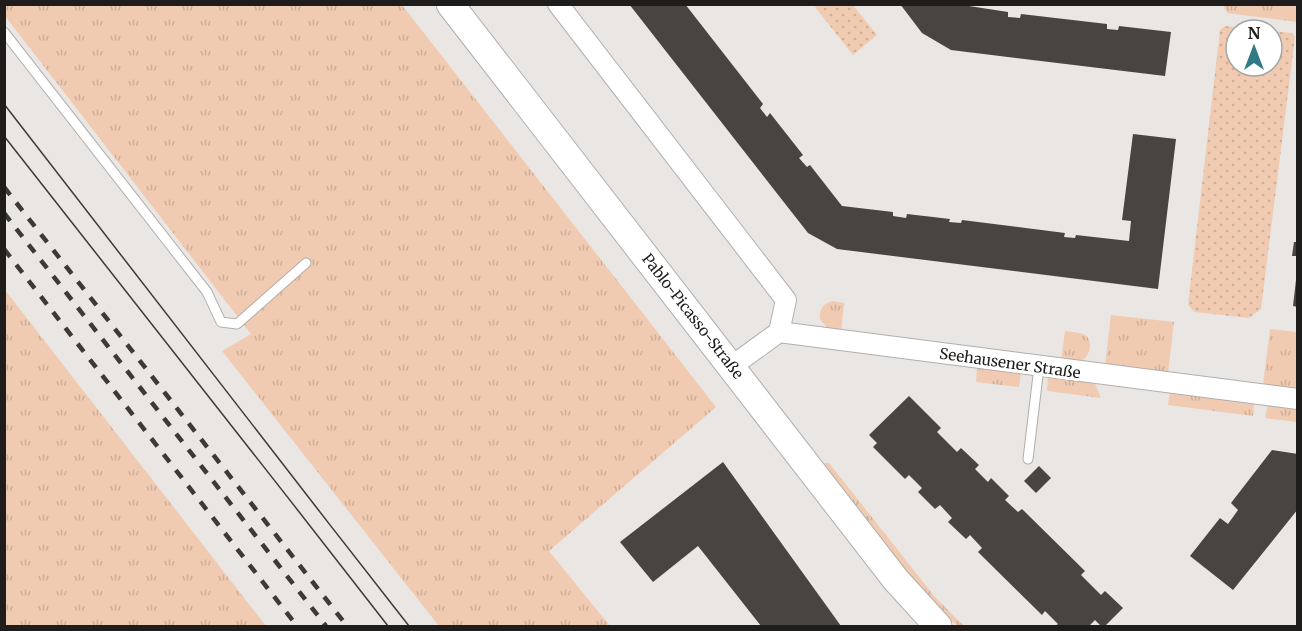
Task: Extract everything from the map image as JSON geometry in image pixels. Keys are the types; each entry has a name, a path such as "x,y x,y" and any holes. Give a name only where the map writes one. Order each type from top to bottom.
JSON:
{"main road":[{"name":"Pablo-Picasso-Straße","path":"450,4 896,580 938,627"}],"street":[{"path":"558,4 786,300 779,332 732,366"},
{"name":"Seehausener Straße","path":"779,332 1298,399"}],"lane":[{"path":"4,32 207,291 221,322 237,324 306,263"},
{"path":"1028,459 1038,367"}],"green space":[{"path":"5,4 402,5 716,407 549,551 610,626 439,626 222,351 251,334 5,16"},
{"path":"819,4 853,5 877,35 853,55 815,7"},
{"path":"1223,5 1297,5 1297,22 1284,20 1284,18 1227,13"},
{"path":"1224,27 1224,78 1284,78 1284,32 1292,33 1295,37 1261,309 1249,318 1195,312 1188,305 1220,30"},
{"path":"5,290 266,626 5,626"},
{"path":"832,301 844,303 841,333 829,330 820,319 822,307"},
{"path":"1111,315 1174,322 1168,374 1105,366"},
{"path":"1270,329 1297,332 1297,389 1263,385"},
{"path":"1065,331 1080,333 1088,338 1090,349 1087,356 1079,362 1061,361"},
{"path":"977,367 1021,372 1019,387 976,382"},
{"path":"1048,376 1094,381 1101,398 1047,391"},
{"path":"1170,391 1254,402 1253,416 1168,405"},
{"path":"1268,404 1297,407 1297,422 1265,418"},
{"path":"823,463 829,463 935,597 964,626 957,626 915,582"}],"building":[{"path":"629,4 685,4 763,104 760,108 767,117 770,113 803,155 799,158 807,167 810,165 842,206 893,212 893,216 906,218 907,214 950,219 949,222 961,223 962,220 1065,233 1064,237 1075,238 1076,235 1129,241 1131,221 1122,220 1133,134 1176,139 1158,289 837,249 808,233"},
{"path":"900,4 956,4 1008,12 1008,17 1020,18 1021,14 1107,24 1107,29 1118,30 1119,26 1171,32 1165,76 951,50 922,33"},
{"path":"1294,242 1298,242 1298,256 1292,256"},
{"path":"1296,280 1298,280 1298,307 1293,306"},
{"path":"909,396 941,428 937,432 957,452 961,448 979,465 975,469 988,482 991,478 1009,496 1005,500 1018,512 1022,509 1085,571 1081,575 1101,595 1105,591 1123,608 1105,626 1101,626 1095,620 1089,626 1055,626 1058,624 1045,611 1042,615 978,552 982,548 970,535 966,539 948,522 952,518 940,505 935,509 918,492 922,488 909,475 905,479 873,447 877,443 869,435"},
{"path":"1272,450 1298,454 1298,509 1233,590 1190,556 1220,518 1228,524 1238,510 1231,503"},
{"path":"723,462 841,626 761,626 698,546 653,582 620,542"},
{"path":"1039,466 1051,478 1036,493 1024,481"}],"tram line":[{"path":"4,104 409,626"},
{"path":"4,136 388,626"}],"railway":[{"path":"4,187 347,626"},
{"path":"4,213 326,626"},
{"path":"4,249 297,626"}]}
